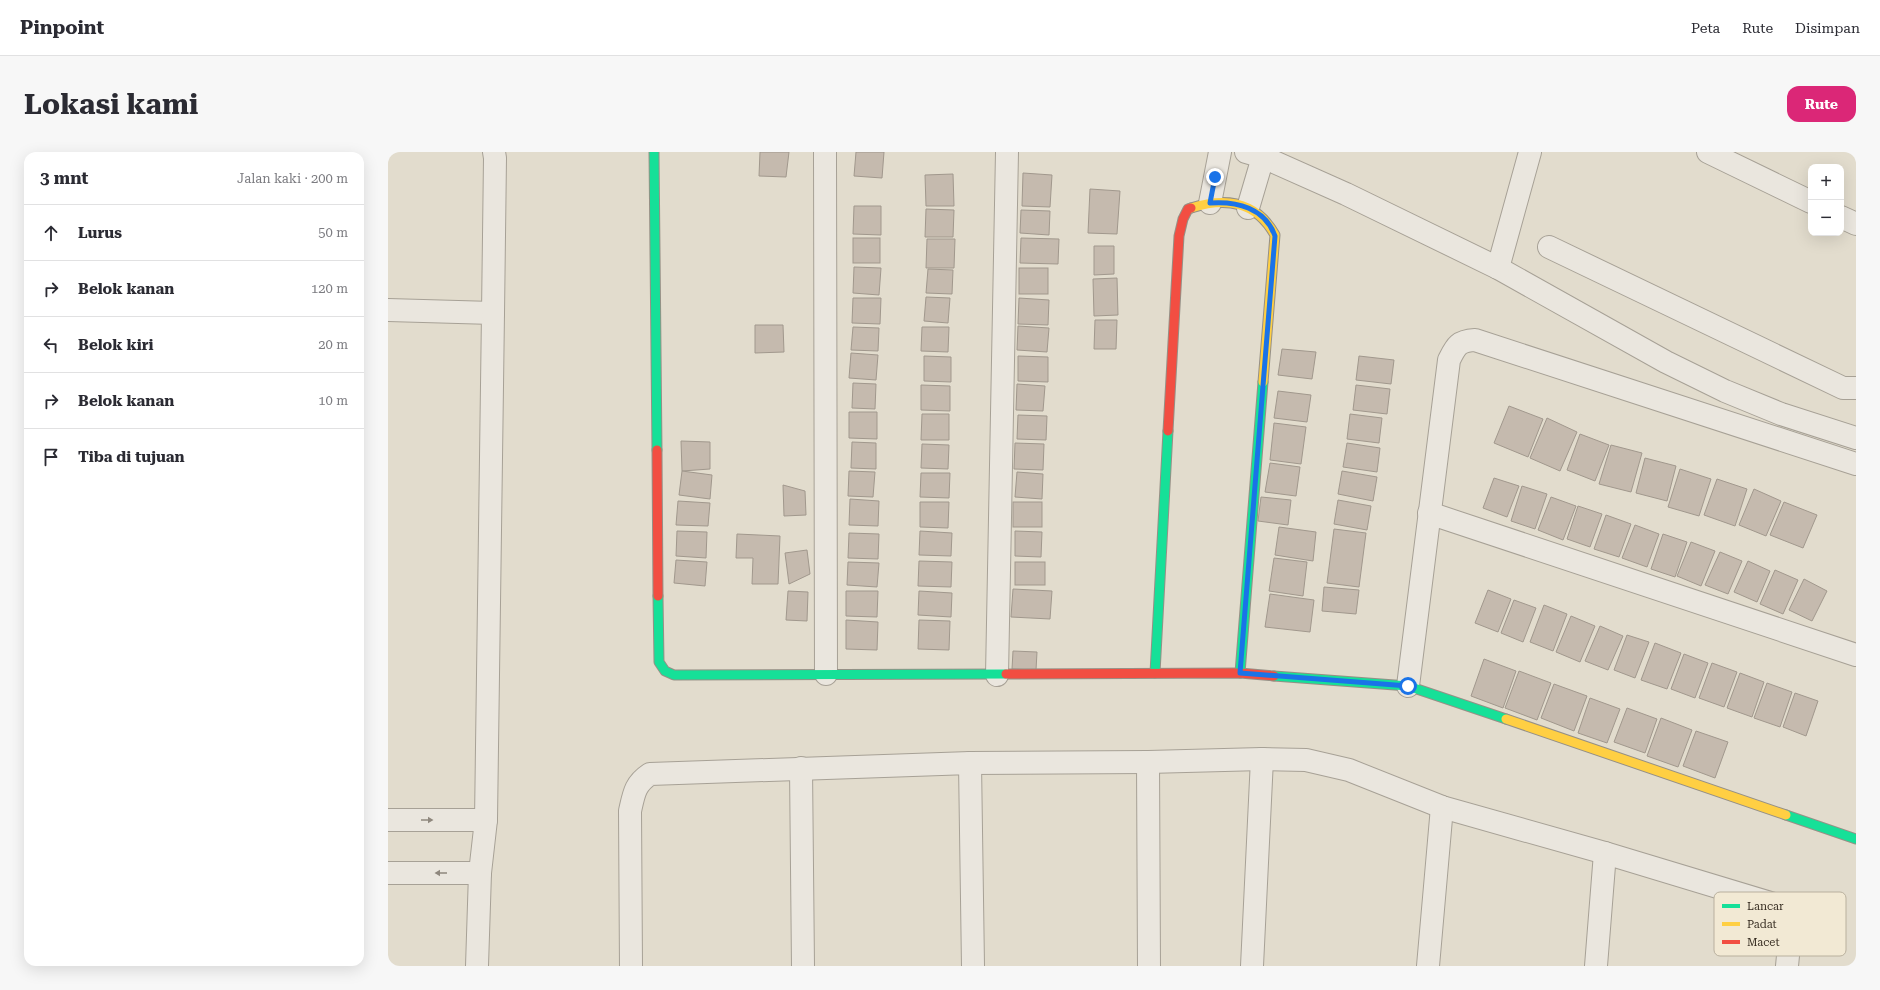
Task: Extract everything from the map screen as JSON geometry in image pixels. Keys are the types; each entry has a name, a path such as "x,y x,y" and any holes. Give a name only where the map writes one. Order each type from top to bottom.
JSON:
{"street":[{"path":"477,966 480,873 486,820 494,152"},
{"path":"654,152 660,662 665,671 674,675 1240,673 1408,686 1856,839"},
{"path":"825,152 826,674"},
{"path":"997,675 1007,152"},
{"path":"1210,203 1220,152"},
{"path":"1498,268 1530,152"},
{"path":"1708,152 1808,201"},
{"path":"1248,208 1254,155 1346,194 1498,268 1666,362 1725,391 1782,414 1856,438"},
{"path":"1155,673 1179,236 1183,219 1188,208 1210,203 1233,203 1248,208 1266,219 1271,225 1275,236 1240,673"},
{"path":"1844,218 1856,224"},
{"path":"1549,247 1843,388 1856,388"},
{"path":"388,310 493,313"},
{"path":"1408,686 1449,360 1455,347 1463,341 1474,340 1856,464"},
{"path":"1429,512 1856,655"},
{"path":"1252,966 1262,759"},
{"path":"631,966 630,811 634,793 640,781 650,774 970,763 1148,762 1262,759 1306,760 1349,770 1442,807 1605,853 1734,892"},
{"path":"1148,762 1149,966"},
{"path":"970,763 973,966"},
{"path":"801,768 803,966"},
{"path":"1428,966 1442,807"},
{"path":"388,820 486,820"},
{"path":"1596,966 1605,853"},
{"path":"388,872 480,873"},
{"path":"1788,966 1789,956"}],"building":[{"path":"760,152 789,152 786,177 759,176"},
{"path":"856,152 884,152 882,178 854,176"},
{"path":"1023,173 1052,175 1050,207 1022,206"},
{"path":"953,174 954,206 926,206 925,175"},
{"path":"1090,189 1120,191 1117,234 1088,233"},
{"path":"854,206 881,206 881,235 853,234"},
{"path":"926,209 954,210 953,237 925,237"},
{"path":"1021,210 1050,211 1049,235 1020,233"},
{"path":"853,238 880,238 880,263 853,263"},
{"path":"1021,238 1059,239 1058,264 1020,263"},
{"path":"927,239 955,239 954,268 926,268"},
{"path":"1094,246 1114,246 1114,274 1094,275"},
{"path":"854,267 881,268 879,295 853,293"},
{"path":"1019,268 1048,268 1048,294 1019,294"},
{"path":"928,269 953,270 952,294 926,293"},
{"path":"1117,278 1118,315 1094,316 1093,279"},
{"path":"926,297 950,298 948,323 924,321"},
{"path":"853,298 881,298 880,324 852,323"},
{"path":"1019,298 1049,300 1048,325 1018,324"},
{"path":"1095,320 1117,320 1116,349 1094,349"},
{"path":"755,325 783,325 784,352 755,353"},
{"path":"1018,326 1049,328 1047,352 1017,350"},
{"path":"853,327 879,328 878,351 851,350"},
{"path":"922,327 949,327 948,352 921,351"},
{"path":"1282,349 1316,352 1312,379 1278,375"},
{"path":"851,353 878,355 876,380 849,378"},
{"path":"924,356 951,357 951,382 924,381"},
{"path":"1018,356 1048,357 1048,382 1018,381"},
{"path":"1359,356 1394,360 1391,384 1356,380"},
{"path":"853,383 876,384 875,409 852,408"},
{"path":"1017,384 1045,386 1043,411 1016,410"},
{"path":"921,385 950,386 950,411 921,410"},
{"path":"1356,385 1390,389 1387,414 1353,410"},
{"path":"1278,391 1311,395 1307,422 1274,418"},
{"path":"1509,406 1543,419 1528,457 1494,443"},
{"path":"849,412 877,412 877,439 849,438"},
{"path":"922,414 949,414 949,440 921,440"},
{"path":"1350,414 1382,418 1379,443 1347,439"},
{"path":"1018,415 1047,416 1046,440 1017,439"},
{"path":"1547,418 1577,432 1560,471 1530,458"},
{"path":"1274,423 1306,427 1301,464 1270,460"},
{"path":"1580,434 1609,445 1595,481 1567,470"},
{"path":"681,441 710,442 710,469 682,471"},
{"path":"852,442 876,443 876,469 851,468"},
{"path":"1015,443 1044,444 1043,470 1014,469"},
{"path":"1347,443 1380,448 1377,472 1343,467"},
{"path":"922,444 949,445 948,469 921,468"},
{"path":"1611,445 1642,453 1631,492 1599,484"},
{"path":"1645,458 1676,466 1667,501 1636,493"},
{"path":"1270,463 1300,467 1296,496 1265,492"},
{"path":"1680,469 1711,479 1699,516 1668,507"},
{"path":"682,471 712,475 710,499 679,495"},
{"path":"849,471 875,472 873,497 848,496"},
{"path":"1342,471 1377,477 1373,501 1338,494"},
{"path":"1017,472 1043,474 1042,499 1015,497"},
{"path":"921,473 950,473 949,498 920,497"},
{"path":"1494,478 1519,486 1507,517 1483,508"},
{"path":"1717,479 1747,489 1735,526 1704,515"},
{"path":"783,485 805,491 806,515 784,516"},
{"path":"1522,486 1547,494 1535,529 1511,521"},
{"path":"1754,489 1781,501 1766,536 1739,525"},
{"path":"1261,497 1291,500 1288,525 1258,521"},
{"path":"1551,497 1576,506 1563,540 1538,530"},
{"path":"850,499 879,501 878,526 849,525"},
{"path":"1338,500 1371,506 1367,530 1334,524"},
{"path":"678,501 710,503 708,526 676,525"},
{"path":"920,502 949,502 948,528 920,527"},
{"path":"1013,502 1042,502 1042,527 1013,527"},
{"path":"1784,502 1817,515 1803,548 1770,535"},
{"path":"1578,506 1602,514 1590,547 1567,539"},
{"path":"1606,515 1631,524 1619,557 1594,549"},
{"path":"1635,525 1659,534 1647,567 1622,558"},
{"path":"1279,527 1316,532 1313,561 1275,555"},
{"path":"1334,529 1366,533 1359,587 1327,583"},
{"path":"677,531 707,532 706,558 676,556"},
{"path":"920,531 952,533 951,556 919,555"},
{"path":"1015,531 1042,532 1041,557 1015,556"},
{"path":"849,533 879,534 878,559 848,558"},
{"path":"737,534 780,536 778,584 752,584 753,558 736,558"},
{"path":"1663,534 1687,542 1675,577 1651,569"},
{"path":"1691,542 1715,551 1701,586 1677,576"},
{"path":"807,550 810,574 789,584 785,553"},
{"path":"1720,552 1742,561 1728,594 1705,585"},
{"path":"1274,558 1307,562 1303,596 1269,591"},
{"path":"676,560 707,562 705,586 674,583"},
{"path":"919,561 952,562 951,587 918,586"},
{"path":"1748,561 1770,571 1757,602 1734,592"},
{"path":"848,562 879,563 877,587 847,585"},
{"path":"1015,562 1045,562 1045,585 1015,585"},
{"path":"1775,570 1798,580 1783,614 1760,604"},
{"path":"1804,579 1827,591 1812,621 1789,610"},
{"path":"1324,587 1359,590 1356,614 1322,611"},
{"path":"1013,589 1052,591 1050,619 1011,617"},
{"path":"1488,590 1511,599 1498,632 1475,623"},
{"path":"788,591 808,592 807,621 786,620"},
{"path":"846,591 878,591 877,617 846,616"},
{"path":"919,591 952,593 951,617 918,615"},
{"path":"1270,594 1314,600 1310,632 1265,627"},
{"path":"1514,600 1536,608 1523,642 1501,633"},
{"path":"1544,605 1567,614 1553,651 1530,642"},
{"path":"1571,616 1595,626 1580,662 1556,652"},
{"path":"846,620 878,622 877,650 846,649"},
{"path":"919,620 950,621 949,650 918,649"},
{"path":"1600,626 1623,636 1608,670 1585,661"},
{"path":"1627,635 1649,642 1635,678 1614,670"},
{"path":"1655,643 1681,653 1667,689 1641,680"},
{"path":"1013,651 1037,652 1036,670 1012,669"},
{"path":"1684,654 1708,663 1695,698 1671,689"},
{"path":"1484,659 1516,671 1503,708 1471,696"},
{"path":"1712,663 1737,672 1724,707 1699,698"},
{"path":"1519,671 1551,683 1537,720 1505,708"},
{"path":"1740,673 1764,682 1752,717 1727,708"},
{"path":"1767,683 1792,692 1780,727 1754,718"},
{"path":"1554,684 1587,696 1574,731 1541,718"},
{"path":"1795,693 1818,701 1806,736 1783,727"},
{"path":"1590,698 1620,709 1607,743 1578,733"},
{"path":"1627,708 1657,719 1645,753 1614,742"},
{"path":"1661,718 1692,730 1678,767 1647,756"},
{"path":"1696,731 1728,742 1715,778 1683,766"}],"traffic: fast":[{"path":"654,152 657,450"},
{"path":"1240,673 1263,382"},
{"path":"1155,673 1168,431"},
{"path":"658,596 659,662 665,671 674,675 1006,674"},
{"path":"1274,676 1408,686 1506,719"},
{"path":"1786,815 1856,839"}],"traffic: slow":[{"path":"1191,208 1216,203 1239,205 1259,215 1275,235 1263,382"},
{"path":"1506,719 1786,815"}],"traffic: jam":[{"path":"1168,431 1179,236 1183,219 1188,209 1191,208"},
{"path":"657,450 658,596"},
{"path":"1006,674 1240,673 1274,676"}],"route":[{"path":"1215,177 1210,203 1233,203 1248,208 1266,219 1271,225 1275,236 1240,673 1408,686"}]}
